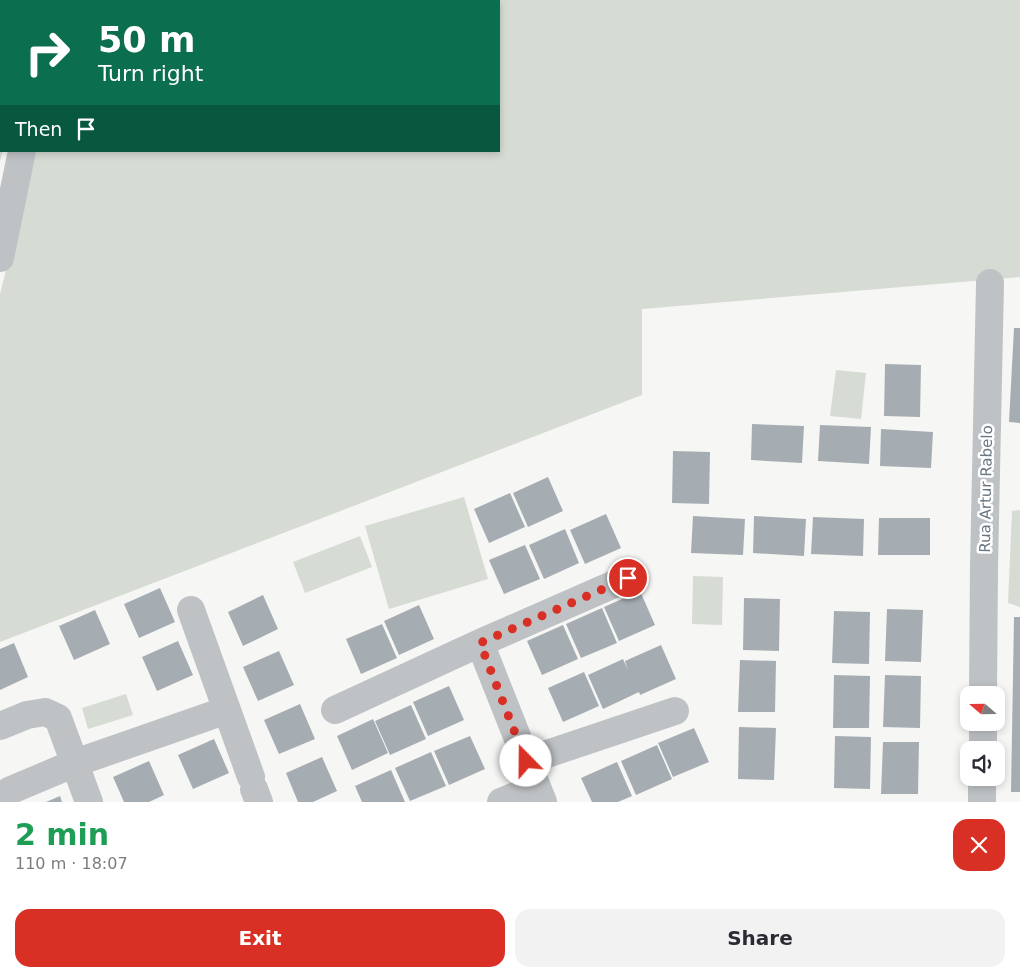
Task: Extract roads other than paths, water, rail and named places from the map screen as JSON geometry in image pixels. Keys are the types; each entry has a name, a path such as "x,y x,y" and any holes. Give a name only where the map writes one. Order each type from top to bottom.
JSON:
{"street":[{"path":"0,258 22,152"},
{"name":"Rua Artur Rabelo","path":"983,686 990,283"},
{"path":"335,710 480,643 628,578"},
{"path":"191,610 255,790"},
{"path":"480,643 540,794 501,802"},
{"path":"9,791 75,763 227,710"},
{"path":"526,761 675,711"},
{"path":"0,726 27,715 45,712 58,718 89,802"},
{"path":"982,786 982,802"}]}
